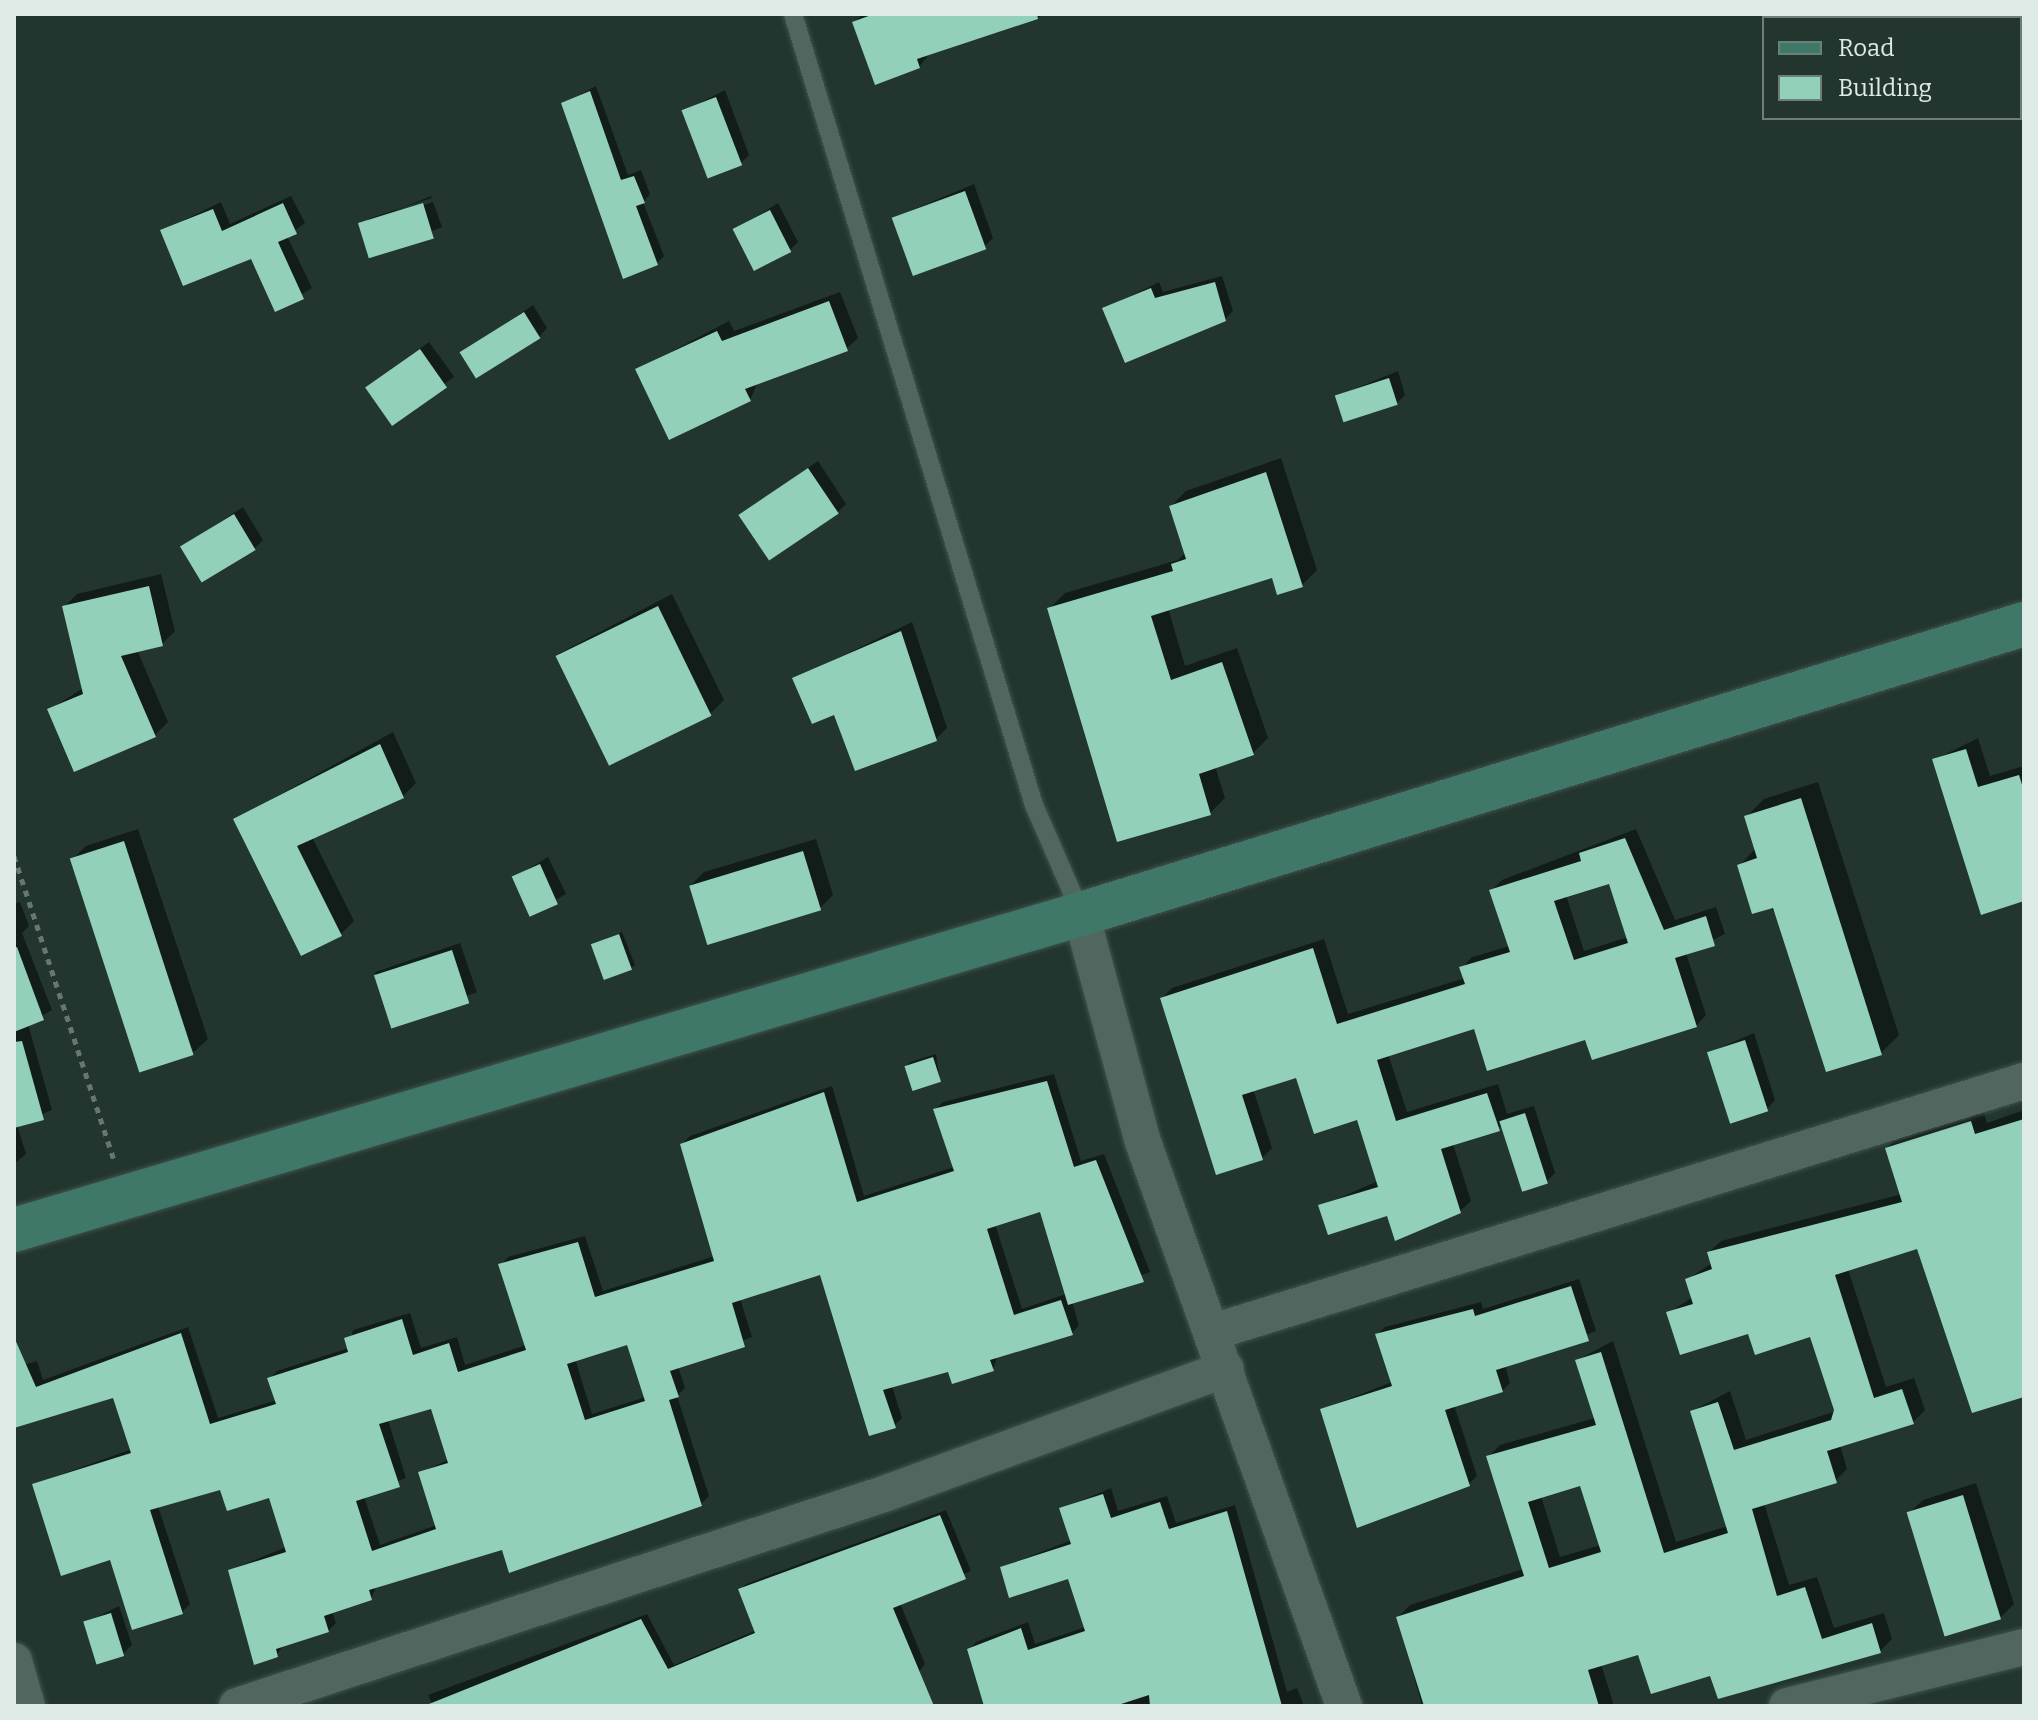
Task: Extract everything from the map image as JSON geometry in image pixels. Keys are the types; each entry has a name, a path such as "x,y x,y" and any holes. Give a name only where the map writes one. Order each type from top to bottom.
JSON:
{"main road":[{"path":"14,1230 1081,914 2024,624"}],"street":[{"path":"1081,914 1143,1142 1344,1706"},
{"path":"1213,1332 2024,1081"},
{"path":"237,1706 884,1494 1226,1369"},
{"path":"1787,1706 2024,1647"},
{"path":"14,1661 27,1706"}],"lane":[{"path":"793,14 1034,805 1081,914"}],"path":[{"path":"14,856 126,1198"}],"building":[{"path":"874,14 1037,14 1038,19 917,59 920,68 875,85 852,22"},
{"path":"590,91 621,180 634,176 645,203 636,206 658,265 623,279 561,103"},
{"path":"716,97 742,165 708,178 681,110"},
{"path":"965,191 986,249 913,276 892,218"},
{"path":"283,203 297,234 278,242 304,299 275,312 251,259 183,286 160,230 213,209 222,231"},
{"path":"423,203 434,238 369,258 358,223"},
{"path":"770,210 791,252 754,271 733,229"},
{"path":"1215,282 1226,321 1125,363 1102,308 1151,288 1155,298"},
{"path":"829,301 848,351 745,389 751,401 669,440 635,369 717,331 722,341"},
{"path":"524,312 540,338 476,379 460,352"},
{"path":"420,349 447,388 392,426 365,387"},
{"path":"1389,378 1398,405 1343,422 1335,396"},
{"path":"808,468 839,514 769,561 738,515"},
{"path":"1266,472 1303,587 1277,595 1272,578 1151,616 1171,680 1222,662 1254,755 1199,774 1211,815 1117,842 1047,608 1173,571 1171,564 1186,559 1169,506"},
{"path":"234,514 256,550 202,582 180,546"},
{"path":"149,586 163,646 121,656 156,737 74,772 47,709 83,694 62,606"},
{"path":"658,606 711,716 609,766 556,656"},
{"path":"901,631 937,741 855,771 834,715 812,724 792,678"},
{"path":"380,744 404,798 297,846 342,936 301,956 233,819"},
{"path":"1966,749 1978,787 2019,775 2024,791 2024,901 1981,915 1932,759"},
{"path":"1801,798 1882,1055 1826,1072 1773,908 1752,914 1737,865 1757,858 1744,816"},
{"path":"1625,838 1664,930 1706,916 1715,946 1675,958 1697,1027 1592,1060 1585,1040 1487,1071 1474,1029 1377,1060 1396,1121 1487,1093 1500,1131 1441,1149 1461,1213 1395,1241 1387,1216 1328,1235 1318,1205 1378,1187 1357,1120 1314,1134 1296,1078 1242,1095 1263,1160 1216,1175 1160,998 1313,948 1337,1024 1465,984 1459,967 1510,952 1489,890 1581,861 1579,853","holes":["1609,884 1628,943 1574,960 1554,901"]},
{"path":"124,841 194,1055 139,1073 70,859"},
{"path":"803,851 821,910 707,945 689,886"},
{"path":"540,864 558,904 530,917 512,877"},
{"path":"619,934 632,970 604,980 591,944"},
{"path":"17,947 44,1020 14,1032 14,948"},
{"path":"452,950 469,1003 391,1029 374,975"},
{"path":"1745,1040 1768,1111 1730,1124 1707,1052"},
{"path":"22,1041 44,1120 14,1128 14,1042"},
{"path":"933,1057 941,1082 913,1091 904,1066"},
{"path":"1047,1081 1074,1167 1096,1160 1144,1282 1068,1305 1040,1212 987,1229 1014,1315 1061,1300 1073,1335 990,1360 994,1371 952,1384 948,1372 883,1390 896,1428 869,1436 820,1275 732,1303 745,1347 670,1371 679,1397 669,1400 702,1506 509,1573 502,1550 369,1590 372,1600 324,1616 329,1632 276,1649 278,1657 254,1665 228,1570 286,1552 269,1498 227,1511 220,1490 150,1510 183,1614 132,1630 110,1560 61,1576 32,1484 131,1453 113,1398 14,1428 14,1337 36,1387 181,1333 210,1424 276,1404 267,1378 348,1352 344,1338 402,1319 413,1355 449,1343 458,1372 526,1350 498,1264 578,1242 595,1297 714,1261 680,1144 824,1092 857,1202 954,1171 933,1109","holes":["627,1345 645,1401 585,1420 567,1364","431,1409 448,1463 418,1472 436,1529 372,1551 356,1501 400,1487 379,1424"]},
{"path":"1525,1113 1548,1183 1522,1192 1499,1121"},
{"path":"2024,1119 2024,1397 1972,1413 1917,1249 1835,1275 1874,1398 1902,1389 1914,1424 1827,1451 1837,1483 1752,1509 1777,1596 1805,1587 1822,1639 1872,1623 1881,1653 1718,1699 1710,1676 1651,1694 1638,1655 1588,1670 1599,1706 1424,1706 1396,1617 1524,1576 1486,1456 1596,1425 1575,1360 1601,1352 1664,1553 1728,1533 1690,1411 1718,1402 1734,1450 1831,1420 1834,1410 1810,1337 1755,1355 1748,1334 1680,1355 1666,1312 1693,1304 1685,1279 1712,1269 1707,1252 1902,1202 1885,1148 1971,1121 1975,1134","holes":["1580,1486 1601,1552 1549,1568 1528,1502"]},
{"path":"1571,1286 1589,1341 1496,1370 1503,1392 1445,1410 1470,1486 1357,1528 1320,1409 1392,1386 1375,1334 1473,1309 1475,1316"},
{"path":"1103,1494 1111,1518 1160,1502 1169,1529 1227,1511 1282,1706 1150,1706 1149,1695 1115,1706 984,1706 967,1649 1021,1628 1028,1650 1085,1631 1068,1579 1009,1598 1000,1567 1071,1544 1059,1508"},
{"path":"1963,1495 2001,1619 1945,1637 1907,1512"},
{"path":"940,1515 966,1579 893,1608 934,1706 424,1706 641,1619 668,1669 755,1633 738,1589"},
{"path":"111,1613 124,1656 96,1665 83,1621"}]}
